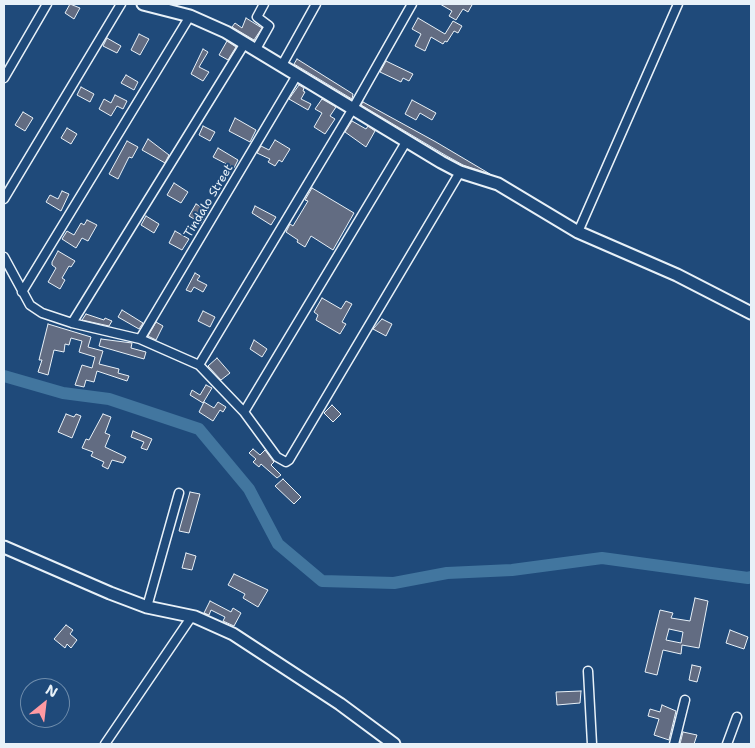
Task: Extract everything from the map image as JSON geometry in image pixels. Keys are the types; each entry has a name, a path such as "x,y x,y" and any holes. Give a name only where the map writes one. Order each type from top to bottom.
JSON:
{"street":[{"path":"4,78 47,4"},
{"path":"4,199 121,4"},
{"path":"143,4 190,16 245,42 352,110 460,172 498,184 578,232 677,275 751,312"},
{"path":"256,49 269,26 257,17 264,4"},
{"path":"282,65 316,4"},
{"path":"199,365 352,110 412,4"},
{"path":"578,232 678,4"},
{"path":"22,292 190,16"},
{"path":"72,323 245,42"},
{"name":"Tindalo Street","path":"140,340 297,75"},
{"path":"244,412 406,142"},
{"path":"4,257 30,305 42,313 72,323 140,340 199,365 244,412 277,457 286,462 289,460 460,172"},
{"path":"147,607 179,492"},
{"path":"4,547 147,607 192,616 233,634 340,704 394,744"},
{"path":"105,744 192,616"},
{"path":"588,671 592,744"},
{"path":"674,744 685,700"},
{"path":"727,744 737,717"}],"building":[{"path":"70,4 80,8 74,19 65,13"},
{"path":"440,4 472,5 468,12 463,9 456,20 449,16 452,11"},
{"path":"246,18 262,28 254,40 232,27 235,23 242,28"},
{"path":"418,18 445,34 453,21 462,26 458,33 454,31 447,42 445,41 443,44 431,37 425,51 415,46 421,34 412,29"},
{"path":"139,34 149,39 140,55 131,50"},
{"path":"107,38 121,46 117,53 103,46"},
{"path":"227,41 236,47 228,60 219,55"},
{"path":"203,49 208,52 199,67 209,72 203,81 191,74"},
{"path":"297,59 353,94 352,99 294,64"},
{"path":"386,61 413,74 409,81 403,78 401,82 380,72"},
{"path":"126,75 138,82 134,90 121,83"},
{"path":"299,85 304,88 303,91 305,92 301,99 311,104 308,110 289,99"},
{"path":"81,87 94,94 90,102 77,95"},
{"path":"115,95 127,101 123,109 117,106 111,116 99,109 104,99 111,103"},
{"path":"322,99 336,107 330,116 335,119 325,134 314,127 322,113 315,109"},
{"path":"412,100 436,113 432,120 420,113 416,120 405,114"},
{"path":"363,102 490,174 463,165 445,155 361,105"},
{"path":"23,112 33,118 25,131 15,125"},
{"path":"235,118 256,130 250,142 229,131"},
{"path":"352,121 366,129 368,126 375,131 366,147 345,132"},
{"path":"203,126 215,132 210,141 199,135"},
{"path":"67,128 77,134 71,144 61,138"},
{"path":"148,139 169,155 165,163 142,150"},
{"path":"275,140 290,149 282,162 279,160 275,166 268,162 270,159 257,153 261,146 269,150"},
{"path":"127,141 138,147 132,158 129,157 118,179 109,174"},
{"path":"218,148 238,160 234,168 213,157"},
{"path":"174,183 188,192 181,203 167,195"},
{"path":"312,188 354,213 333,250 311,236 305,247 286,232 290,224 293,226 308,201 305,200"},
{"path":"62,191 69,194 61,211 46,202 50,195 58,199"},
{"path":"196,204 208,211 201,223 189,216"},
{"path":"255,206 276,217 271,225 252,213"},
{"path":"146,216 159,224 154,233 141,225"},
{"path":"87,220 97,225 88,241 82,238 76,248 62,239 67,231 74,235 81,223 84,225"},
{"path":"175,231 189,239 182,250 169,243"},
{"path":"58,251 75,261 71,267 69,266 62,278 65,280 60,289 48,282 56,268 52,265 52,262"},
{"path":"195,273 200,276 197,280 207,285 203,292 194,287 191,292 186,290"},
{"path":"322,298 341,309 346,301 352,304 342,322 346,324 340,334 316,320 318,315 314,312"},
{"path":"122,310 143,323 139,329 118,317"},
{"path":"203,311 215,317 210,327 198,321"},
{"path":"86,314 112,321 109,326 82,320"},
{"path":"382,319 392,324 386,336 373,329"},
{"path":"156,322 163,326 156,340 148,336"},
{"path":"48,324 91,337 88,347 103,351 99,364 119,369 118,373 129,376 127,381 97,371 94,382 86,380 84,387 75,385 82,365 92,368 95,357 79,352 82,341 71,338 69,345 65,344 64,352 54,350 48,375 38,372"},
{"path":"101,339 132,343 131,348 146,352 144,359 99,346"},
{"path":"254,340 267,349 262,357 250,349"},
{"path":"217,358 230,373 221,380 208,366"},
{"path":"206,385 212,388 203,403 190,395 192,390 200,395"},
{"path":"204,402 214,408 218,402 226,407 223,412 220,410 213,421 199,412"},
{"path":"332,405 341,414 333,422 324,413"},
{"path":"66,414 74,417 76,414 81,416 72,438 58,432"},
{"path":"103,414 111,417 105,433 110,435 105,447 126,457 123,463 112,460 108,469 102,466 104,462 91,456 93,452 82,448 86,439 89,440"},
{"path":"133,431 152,439 147,450 141,448 144,442 131,437"},
{"path":"253,449 260,455 265,450 274,462 271,465 281,475 277,478 261,464 259,467 253,462 256,459 249,453"},
{"path":"283,479 301,497 294,504 275,486"},
{"path":"190,492 200,494 189,533 179,531"},
{"path":"186,553 196,556 192,570 182,568"},
{"path":"234,574 268,590 258,607 243,598 245,594 228,585"},
{"path":"695,598 708,601 699,648 682,645 681,654 663,650 657,675 645,672 660,610 673,613 671,618 690,621","holes":["669,629 683,632 681,643 666,640"]},
{"path":"210,601 231,612 233,608 241,613 234,626 223,621 225,617 211,610 209,615 204,613"},
{"path":"66,625 73,630 70,634 77,640 71,648 67,644 65,648 54,639"},
{"path":"730,630 748,637 744,649 726,643"},
{"path":"692,665 701,667 697,682 689,680"},
{"path":"581,691 580,703 557,705 556,692"},
{"path":"662,705 676,711 669,740 654,735 659,719 648,716 650,709 660,712"},
{"path":"683,732 697,735 694,744 680,744"}],"waterway":[{"path":"4,376 63,393 109,399 199,429 249,489 278,544 322,581 394,583 447,573 512,570 602,558 751,577"}]}
